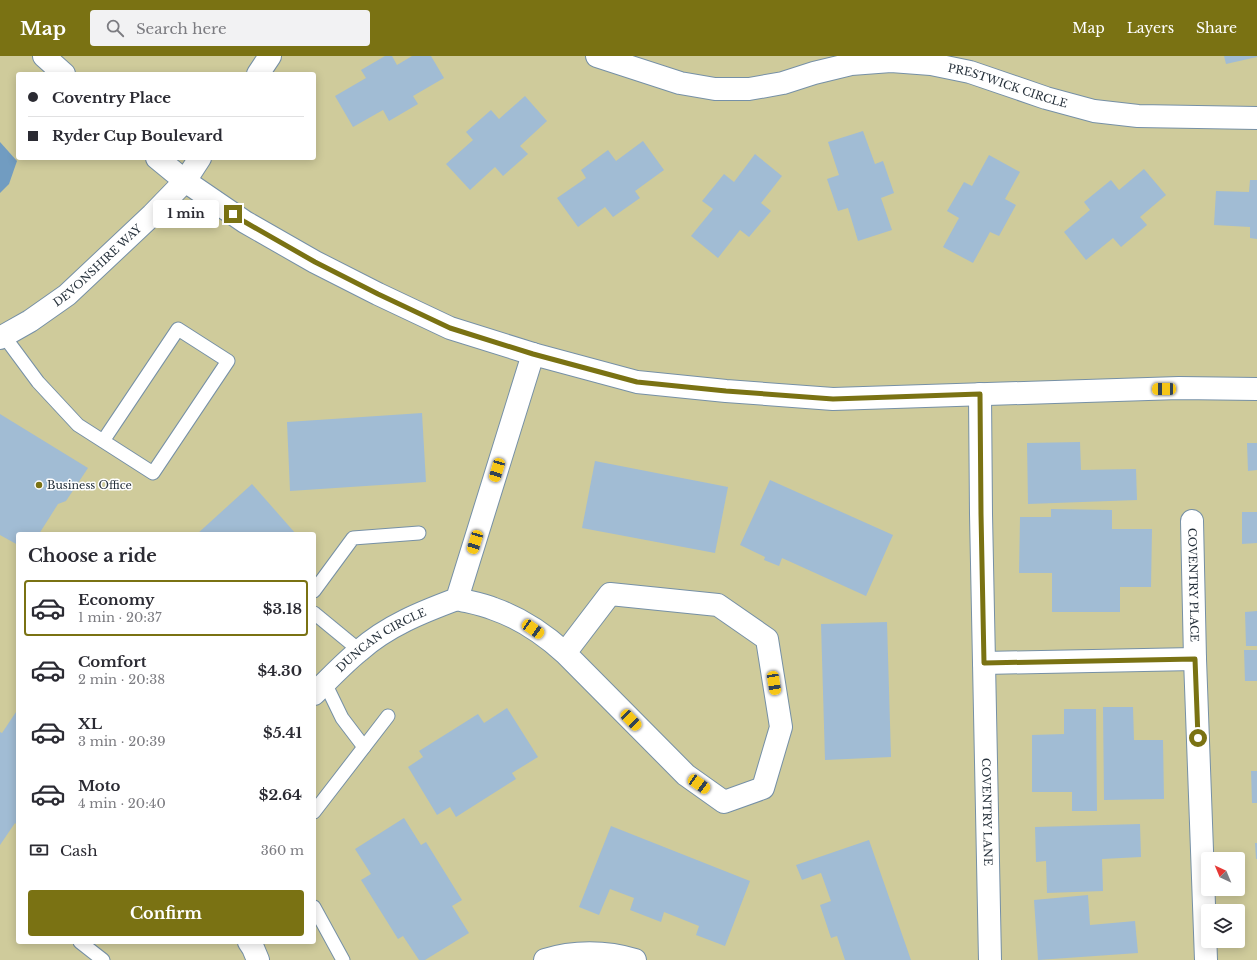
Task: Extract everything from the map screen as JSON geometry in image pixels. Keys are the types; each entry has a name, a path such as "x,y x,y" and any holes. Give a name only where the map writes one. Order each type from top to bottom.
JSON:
{"street":[{"path":"44,56 62,72"},
{"path":"259,72 270,56"},
{"name":"PRESTWICK CIRCLE","path":"597,56 680,83 714,89 749,88 783,83 814,73 852,64 891,61 931,64 970,72 1046,98 1094,110 1138,116 1257,118"},
{"path":"159,160 185,181 245,222 315,262 450,328 533,354 637,382 726,391 833,399 1179,388 1257,389"},
{"path":"185,181 199,160"},
{"name":"DEVONSHIRE WAY","path":"2,337 30,321 67,295 152,216 185,181"},
{"path":"533,354 457,599 493,608 524,622 552,642 565,653 686,775 724,802 763,788 782,727 767,639 718,605 610,594 565,653"},
{"name":"COVENTRY LANE","path":"980,394 990,960"},
{"name":"COVENTRY PLACE","path":"1192,521 1195,659 1206,960"},
{"name":"DUNCAN CIRCLE","path":"320,688 360,650 387,630 421,612 457,599"},
{"path":"984,663 1195,659"},
{"path":"250,944 258,960"},
{"path":"545,960 567,955 606,954 635,960"}],"lane":[{"path":"2,337 38,382 78,425 103,441 153,473 228,361 178,329 103,441"},
{"path":"316,588 353,538 419,533"},
{"path":"316,615 360,650"},
{"path":"320,688 364,747"},
{"path":"316,809 388,716"},
{"path":"316,912 343,960"},
{"path":"83,944 103,960"}],"shaded area":[{"path":"0,56 1257,56 1257,960 0,960"}],"water":[{"path":"0,142 17,161 9,184 0,193"}],"building":[{"path":"385,56 392,56 397,65 412,56 431,56 444,78 413,96 418,104 389,121 383,110 353,127 335,96 366,78 361,70"},
{"path":"1224,56 1257,56 1257,57 1226,64"},
{"path":"525,96 547,121 520,146 528,154 503,176 495,167 470,190 446,164 473,140 466,132 491,110 499,119"},
{"path":"863,131 875,164 883,161 894,193 881,198 892,230 858,241 848,208 838,211 827,179 839,175 828,142"},
{"path":"643,141 664,170 635,191 640,198 613,217 605,207 578,227 557,198 586,178 581,170 608,150 616,161"},
{"path":"755,154 782,176 761,203 771,211 749,237 740,230 718,258 691,236 713,209 702,201 724,174 734,182"},
{"path":"989,155 1020,172 1005,199 1016,205 999,236 990,232 973,263 943,247 959,218 947,211 964,182 972,186"},
{"path":"1144,169 1166,195 1140,217 1147,225 1121,247 1113,238 1086,260 1064,232 1090,210 1084,202 1111,180 1119,190"},
{"path":"1250,180 1257,180 1257,239 1250,238 1250,227 1214,225 1216,191 1249,192"},
{"path":"422,413 426,482 290,491 287,422"},
{"name":"Business Office","path":"0,414 88,468 66,501 58,504 40,532 16,532 16,544 0,535"},
{"path":"1080,442 1081,470 1136,469 1137,500 1028,504 1027,443"},
{"path":"1247,443 1257,443 1257,470 1248,471"},
{"path":"595,461 728,487 715,553 582,528"},
{"path":"770,480 893,535 866,596 782,558 779,566 764,560 765,557 740,545"},
{"path":"252,484 294,532 199,532"},
{"path":"1051,509 1112,510 1112,529 1152,529 1151,587 1120,587 1120,612 1052,612 1052,573 1019,573 1020,517 1051,517"},
{"path":"1242,512 1257,512 1257,543 1242,544"},
{"path":"1257,611 1257,646 1246,646 1245,612"},
{"path":"887,622 891,757 825,760 821,624"},
{"path":"1244,650 1257,650 1257,681 1245,681"},
{"path":"1103,707 1133,707 1134,740 1163,740 1164,799 1104,800"},
{"path":"507,708 538,757 512,773 516,779 456,817 450,807 437,815 408,767 423,757 419,751 478,714 484,723"},
{"path":"1064,709 1096,709 1097,811 1072,811 1072,792 1032,792 1032,735 1064,734"},
{"path":"16,712 16,824 15,823 0,845 0,732 2,733"},
{"path":"1251,771 1257,771 1257,803 1252,803"},
{"path":"404,818 421,845 426,842 462,900 452,906 469,933 425,960 419,960 403,936 398,939 361,880 371,874 355,849"},
{"path":"1140,824 1141,857 1102,859 1103,891 1047,893 1046,861 1036,862 1035,827"},
{"path":"611,826 750,881 725,946 696,935 699,926 664,912 661,922 630,910 634,898 610,889 599,915 579,907"},
{"path":"869,840 911,960 845,960 837,936 831,938 820,905 831,901 821,873 802,880 796,865"},
{"path":"1255,843 1257,843 1257,859 1256,859"},
{"path":"1088,895 1090,925 1135,921 1138,953 1038,960 1034,900"}],"place":[{"name":"Business Office","path":"39,485"}],"route":[{"path":"233,214 315,262 450,328 533,354 637,382 726,391 833,399 980,394 984,663 1195,659 1198,738"}]}
